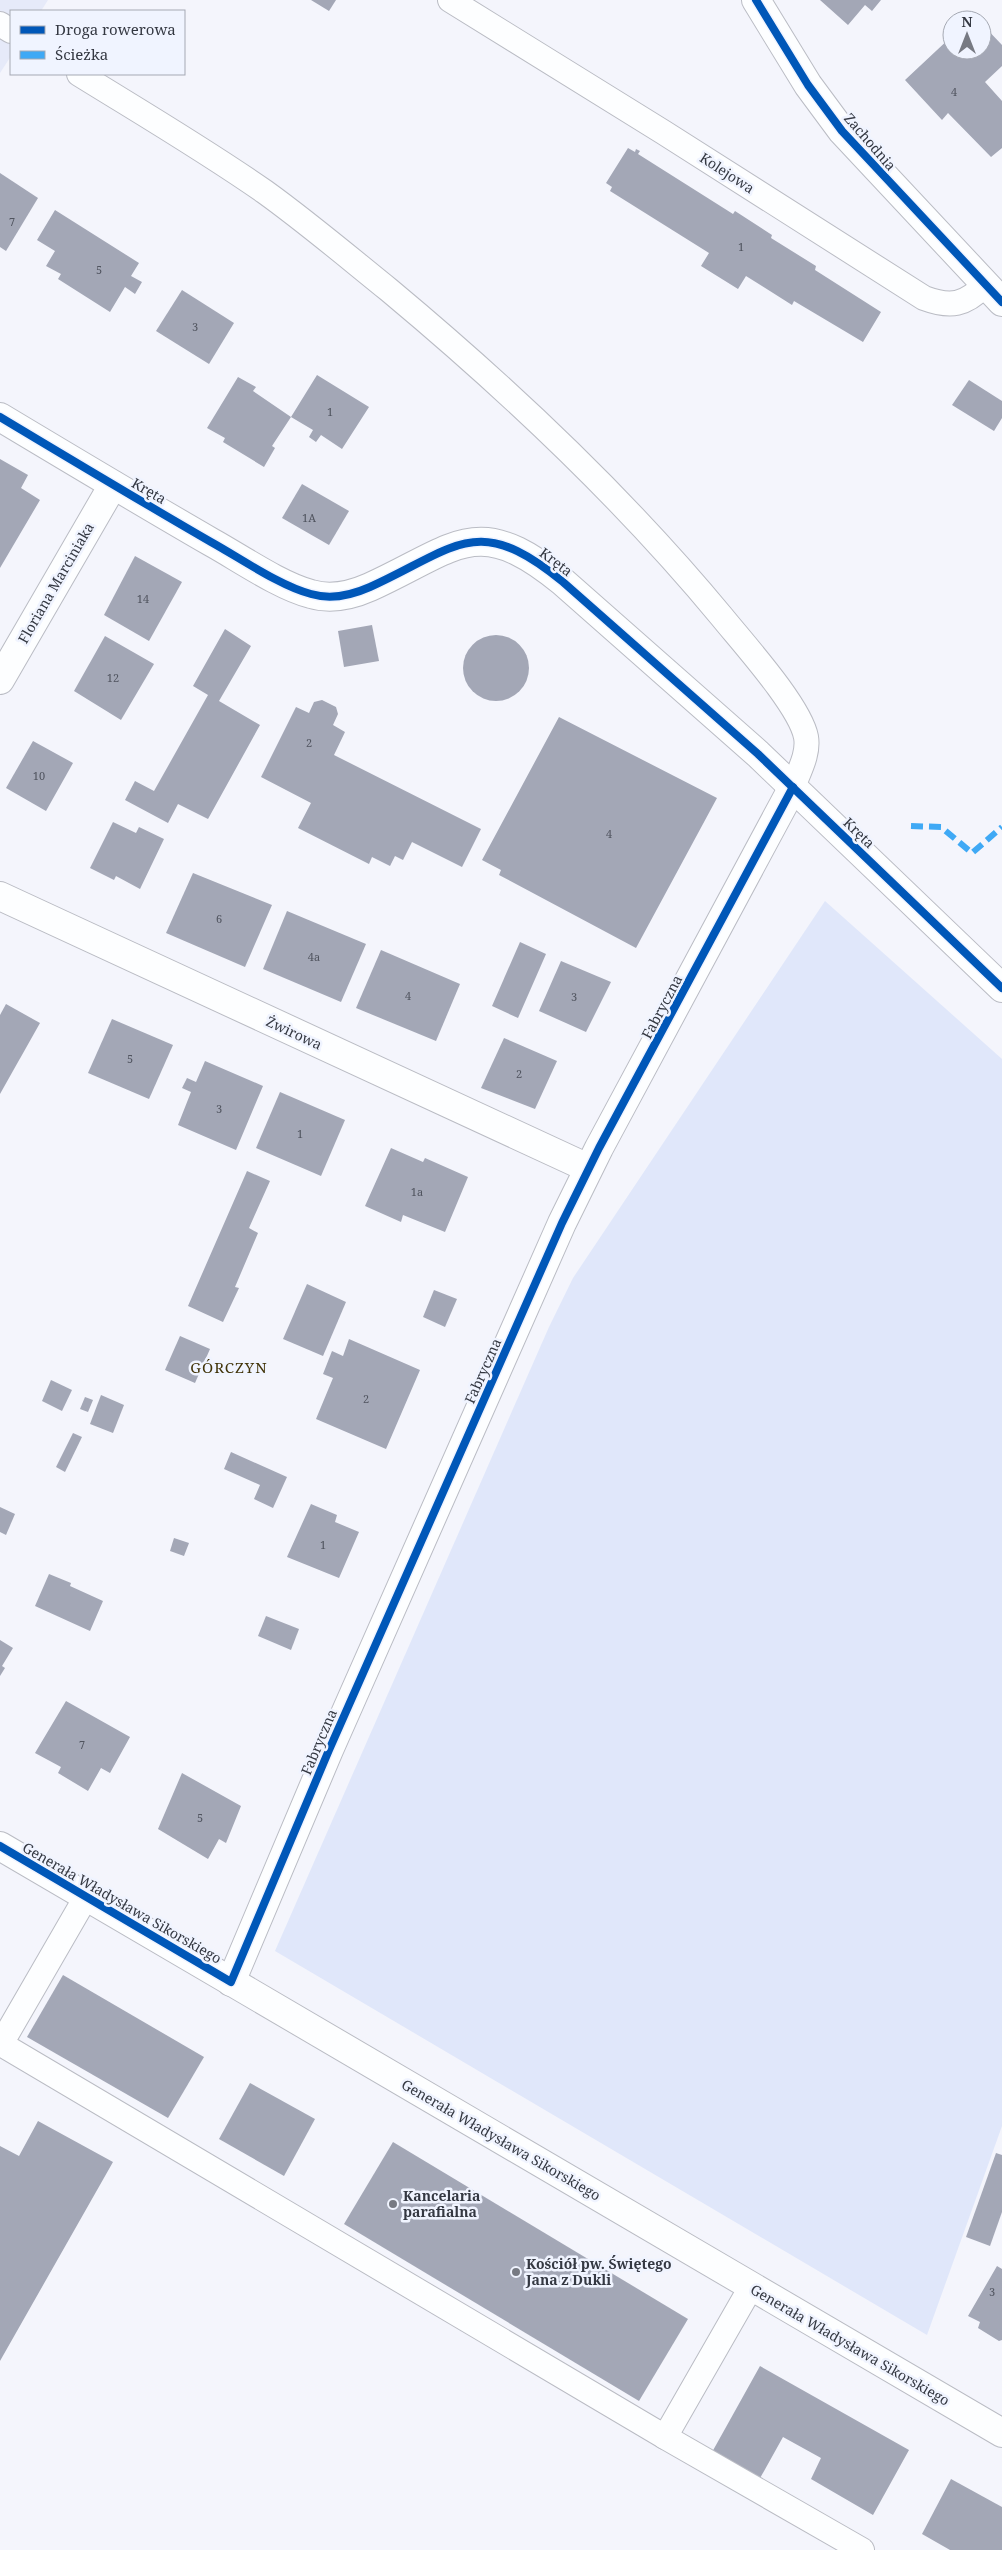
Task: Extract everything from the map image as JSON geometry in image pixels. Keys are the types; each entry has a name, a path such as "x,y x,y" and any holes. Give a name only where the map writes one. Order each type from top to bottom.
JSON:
{"street":[{"name":"Zachodnia","path":"756,0 808,84 842,131 994,294"},
{"name":"Kręta","path":"0,417 254,566 312,594 327,596 360,591 454,545 484,541 503,544 520,552 541,564 564,582 793,787 1002,988"},
{"name":"Floriana Marciniaka","path":"0,680 113,485"},
{"name":"Fabryczna","path":"231,1982 329,1750 530,1294 588,1168 793,787"},
{"name":"Żwirowa","path":"0,896 588,1168"},
{"name":"Generała Władysława Sikorskiego","path":"0,1846 1002,2433"}],"lane":[{"name":"Kolejowa","path":"450,0 924,298 936,302 958,304 973,297 994,294"},
{"path":"81,75 224,164 305,221 440,333 543,424 678,564 750,650 784,696 805,733 807,744 805,757 793,787"},
{"path":"86,1897 1,2044 665,2437 862,2550"},
{"path":"665,2437 751,2287"}],"shaded area":[{"path":"0,0 48,0 42,10 10,10 10,58 0,73"},
{"path":"825,901 1002,1059 1002,2126 927,2335 275,1951 549,1327 573,1278"}],"building":[{"path":"311,0 336,0 329,11"},
{"path":"820,0 881,0 872,11 865,5 848,25"},
{"path":"992,34 1002,45 1002,66 985,82 1002,101 1002,148 991,157 948,113 942,120 905,80 942,45 942,60 992,60"},
{"path":"628,148 635,152 636,149 640,151 638,154 733,214 735,211 772,235 771,238 816,266 815,270 881,312 863,342 794,301 792,305 746,276 738,289 701,266 709,253 610,191 612,187 606,183"},
{"path":"0,173 38,198 6,251 0,247"},
{"path":"55,210 139,263 131,276 142,282 135,294 125,287 110,312 58,279 61,274 46,266 55,251 37,240"},
{"path":"182,290 234,323 209,364 156,331"},
{"path":"317,375 369,407 342,449 321,435 316,442 309,437 313,430 291,417"},
{"path":"238,377 256,387 253,391 291,417 272,446 275,448 264,467 223,442 225,438 207,428"},
{"path":"969,380 1002,401 1002,418 994,431 952,405"},
{"path":"0,459 28,475 21,488 40,500 0,568"},
{"path":"302,484 349,511 329,545 282,518"},
{"path":"135,556 182,582 149,641 104,615"},
{"path":"372,625 379,661 344,667 338,631"},
{"path":"225,629 251,646 219,701 260,725 208,819 178,804 168,823 125,800 135,781 154,791 208,695 193,686"},
{"path":"496,635 509,638 519,645 526,655 529,668 526,681 519,691 509,698 496,701 483,698 473,691 466,681 463,668 466,655 473,645 483,638"},
{"path":"105,636 154,664 121,720 74,691"},
{"path":"322,700 336,707 338,714 333,725 345,732 334,755 481,829 462,867 412,842 403,860 395,856 390,866 372,857 369,864 298,828 311,803 261,777 296,707 309,713 314,702"},
{"path":"559,717 717,798 636,948 499,875 501,870 482,860"},
{"path":"33,741 73,763 46,811 6,788"},
{"path":"113,822 136,833 139,827 164,839 140,889 116,876 114,880 90,868"},
{"path":"193,873 272,905 245,967 166,933"},
{"path":"287,911 366,944 341,1002 263,969"},
{"path":"520,942 546,954 518,1018 492,1006"},
{"path":"381,950 460,984 436,1041 356,1008"},
{"path":"561,961 611,982 586,1032 539,1011"},
{"path":"6,1004 40,1023 0,1094 0,1015"},
{"path":"112,1019 173,1045 149,1099 88,1073"},
{"path":"504,1038 557,1061 535,1109 481,1088"},
{"path":"205,1061 263,1086 236,1150 178,1125 191,1092 182,1088 187,1078 196,1082"},
{"path":"280,1092 345,1120 321,1176 256,1148"},
{"path":"391,1148 423,1162 425,1158 468,1177 445,1232 403,1215 401,1222 365,1206"},
{"path":"247,1171 270,1181 249,1228 258,1233 235,1287 239,1288 223,1322 188,1306"},
{"path":"307,1284 346,1302 323,1356 283,1339"},
{"path":"434,1290 457,1299 445,1327 423,1317"},
{"path":"180,1336 210,1349 195,1383 165,1370"},
{"path":"349,1339 420,1370 386,1449 316,1419 333,1378 323,1374 332,1351 343,1356"},
{"path":"51,1380 72,1390 62,1411 42,1401"},
{"path":"101,1395 124,1405 113,1433 90,1424"},
{"path":"85,1397 93,1400 88,1412 80,1409"},
{"path":"73,1433 82,1437 65,1472 56,1467"},
{"path":"231,1452 287,1477 273,1508 254,1499 260,1485 224,1469"},
{"path":"311,1504 337,1515 335,1522 359,1532 339,1578 287,1557"},
{"path":"0,1507 15,1514 6,1535 0,1532"},
{"path":"174,1538 189,1543 184,1556 170,1551"},
{"path":"49,1574 71,1583 70,1586 103,1601 90,1631 35,1606"},
{"path":"266,1616 299,1629 291,1650 258,1636"},
{"path":"0,1640 13,1648 2,1666 5,1668 0,1676"},
{"path":"66,1701 130,1737 110,1773 101,1768 88,1791 58,1773 61,1767 35,1753"},
{"path":"182,1773 241,1806 226,1843 219,1839 208,1859 158,1829"},
{"path":"63,1975 204,2057 168,2118 27,2037"},
{"path":"250,2083 315,2119 284,2176 219,2139"},
{"path":"38,2121 113,2162 0,2361 0,2146 19,2156"},
{"name":"Kościół pw. Świętego Jana z Dukli","path":"393,2142 688,2319 639,2401 344,2224"},
{"path":"996,2153 1002,2155 1002,2212 990,2246 966,2237"},
{"path":"997,2266 1002,2269 1002,2340 999,2341 978,2328 980,2322 968,2316"},
{"path":"760,2366 909,2450 873,2515 811,2479 821,2458 783,2437 759,2480 711,2454"},
{"path":"951,2479 1002,2507 1002,2550 950,2550 922,2534"}],"marked path":[{"path":"911,826 941,827 972,853 1002,827"}],"cycle path":[{"path":"756,0 808,85 842,131 1002,302"},
{"path":"0,417 260,571 286,585 311,594 334,597 356,592 446,550 467,543 487,542 509,547 534,560 563,582 758,754 1002,988"},
{"path":"0,1846 231,1982 329,1750 562,1223 599,1148 793,787"}],"place":[{"name":"Kancelaria parafialna","path":"393,2204"},
{"name":"Kościół pw. Świętego Jana z Dukli","path":"516,2272"}],"district":[{"name":"GÓRCZYN","path":"229,1368"}]}
